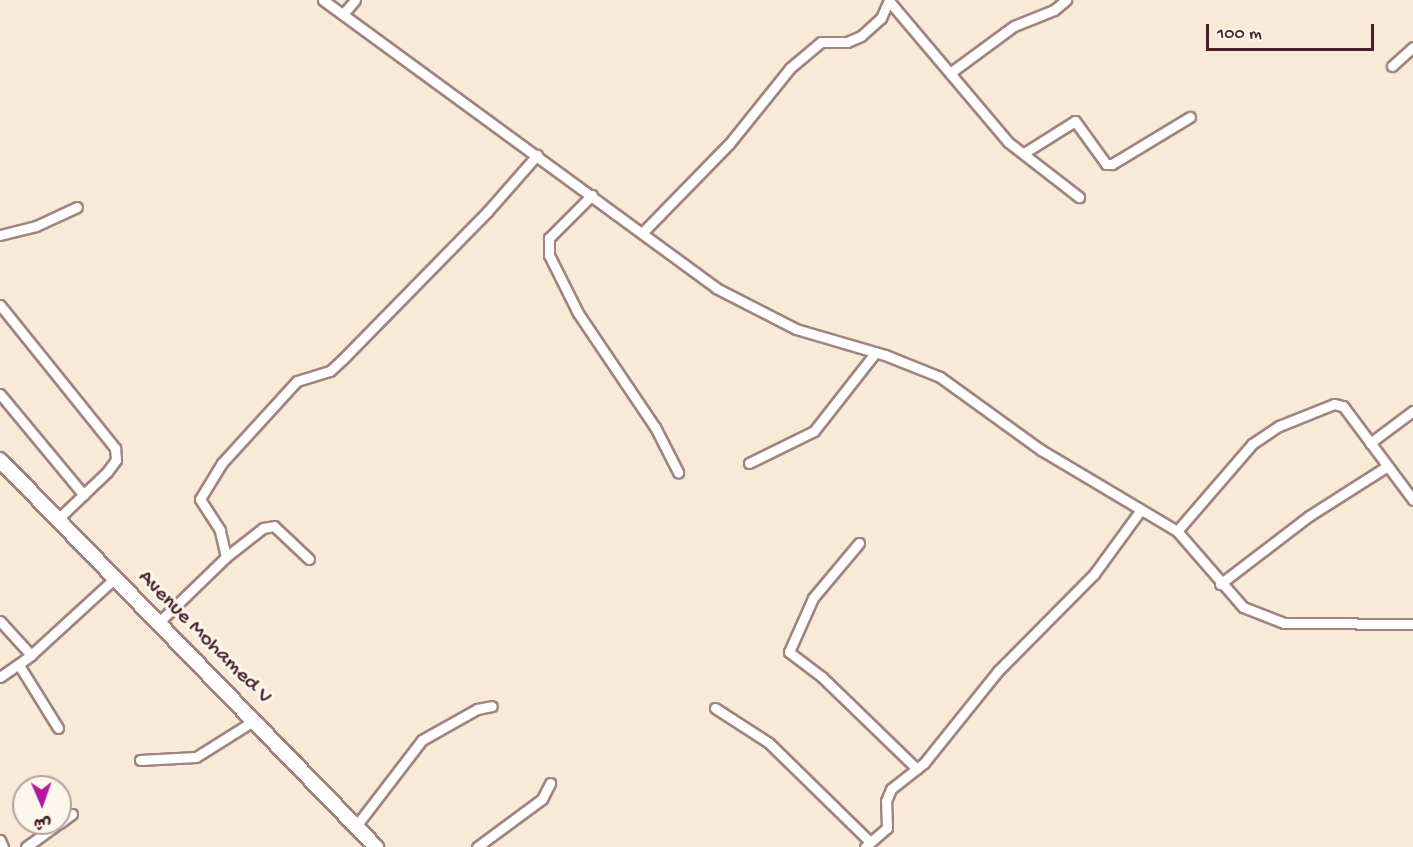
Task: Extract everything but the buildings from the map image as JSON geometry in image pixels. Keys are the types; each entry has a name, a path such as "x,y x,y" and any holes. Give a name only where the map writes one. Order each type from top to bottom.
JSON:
{"main road":[{"name":"Avenue Mohamed V","path":"0,460 376,847"}],"street":[{"path":"323,0 716,288 754,310 796,329 925,369 957,386 1041,450 1177,531 1220,584 1243,607 1284,623 1413,624"},
{"path":"343,14 355,0"},
{"path":"950,73 1014,26 1054,10 1066,0"},
{"path":"642,232 729,144 790,68 821,42 847,42 861,36 881,18 889,1 1008,142 1079,197"},
{"path":"1392,66 1413,47"},
{"path":"1024,153 1075,121 1106,164 1112,165 1190,117"},
{"path":"226,557 220,530 200,499 222,464 297,381 330,371 343,359 487,212 537,155"},
{"path":"592,195 549,238 549,255 578,313 655,426 678,472"},
{"path":"0,235 36,226 77,207"},
{"path":"0,305 115,448 116,460 58,519"},
{"path":"749,463 814,431 876,352"},
{"path":"0,394 84,495"},
{"path":"1177,531 1252,444 1279,426 1339,404 1413,500"},
{"path":"1370,443 1413,411"},
{"path":"1220,584 1308,516 1386,467"},
{"path":"716,708 769,743 868,845 888,824 887,795 916,769 998,671 1094,574 1140,511"},
{"path":"159,622 226,557 263,528 274,526 309,559"},
{"path":"859,543 820,587 789,652 822,677 916,769"},
{"path":"0,677 31,655 115,578"},
{"path":"0,621 31,655"},
{"path":"19,665 58,728"},
{"path":"356,826 422,740 477,709 492,706"},
{"path":"140,760 196,757 255,720"},
{"path":"477,847 542,800 550,783"},
{"path":"26,847 43,835"},
{"path":"0,840 3,847"}]}
